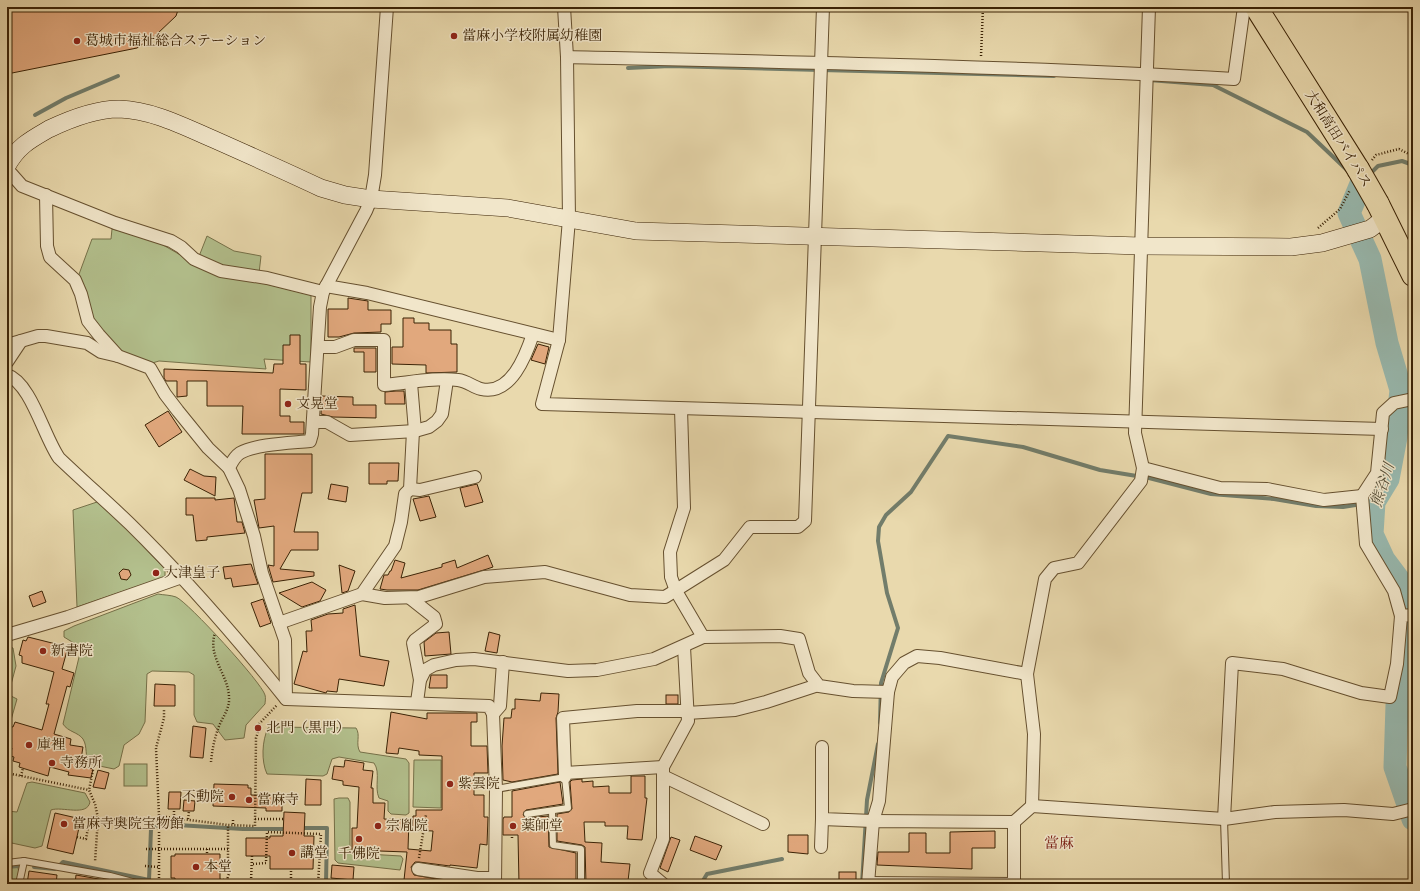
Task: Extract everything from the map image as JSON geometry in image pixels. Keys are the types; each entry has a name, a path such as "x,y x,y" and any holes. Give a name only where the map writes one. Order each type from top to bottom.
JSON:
{"highway":[{"name":"大和高田バイパス","path":"1256,7 1360,174 1378,217 1413,275"}],"street":[{"path":"229,468 233,459 246,451 277,444 310,441 313,422 324,289 371,199 375,175 388,7"},
{"path":"564,7 567,57 569,219 559,340 542,404 1382,429"},
{"path":"279,623 362,594 385,598 410,598 418,597 484,577 545,572 630,595 665,597 724,560 750,527 798,527 805,521 823,7"},
{"path":"1032,806 1034,734 1027,674 1045,579 1054,568 1078,563 1142,473 1135,433 1135,422 1149,7"},
{"path":"567,57 981,68 1147,74 1234,79 1244,7"},
{"path":"559,340 367,293 324,289 221,271 194,258 171,241 115,223 22,186 8,165 24,143 63,122 81,116 117,109 139,111 169,120 321,188 345,195 371,199 508,208 636,231 816,235 1141,246 1261,248 1322,243 1378,217"},
{"path":"46,195 46,246 50,257 75,280 81,294 88,321 118,356"},
{"path":"318,347 335,347 354,340 384,340 384,385 459,380 480,389 495,389 517,371 522,363 533,334"},
{"path":"7,345 38,336 46,336 87,343 101,352 118,356 150,368 164,394 208,448 229,468 245,509 262,573 285,640 283,701"},
{"path":"7,362 22,341"},
{"path":"7,375 12,377 26,391 50,446 58,458 130,524 182,577 221,621 283,701"},
{"path":"313,422 327,422 350,435 414,431 429,427 437,421 442,414 447,380"},
{"path":"362,594 394,546 401,522 405,494 410,489 414,431 411,383"},
{"path":"1224,819 1232,663 1283,669 1361,692 1390,697 1406,616 1394,591 1366,544 1362,502 1377,473 1383,413 1394,403 1413,399"},
{"path":"681,409 684,508 670,552 671,577 676,591 703,637"},
{"path":"1142,473 1220,488 1267,489 1324,500 1362,502"},
{"path":"410,489 420,490 475,477"},
{"path":"7,636 68,617 182,577"},
{"path":"410,598 434,617 436,621 436,624 415,640 414,643 420,680 417,702"},
{"path":"420,680 425,670 434,665 456,660 474,659 568,671 598,670 654,659 684,647 703,637 780,636 799,639 809,673 818,685"},
{"path":"663,884 650,873 663,839 663,771 688,721 684,647"},
{"path":"1014,822 1014,884 868,884 868,820 879,801 881,785 882,692 892,677 904,663 917,656 940,658 1027,674"},
{"path":"493,714 500,706 503,662"},
{"path":"763,824 663,771 565,775 563,718 637,711 687,712 735,710 766,702 818,685 854,691 882,692"},
{"path":"283,701 417,702 489,706 493,714 496,789 495,881 418,869"},
{"path":"821,847 822,748"},
{"path":"822,819 1014,822 1032,806 1224,819 1275,812 1344,810 1393,814 1409,810"}],"lane":[{"path":"496,789 565,775 568,808 527,814"},
{"path":"552,811 553,845 581,849 581,884"},
{"path":"1224,819 1226,884"},
{"path":"7,863 24,861 110,876 140,884"},
{"path":"19,884 24,861"}],"path":[{"path":"981,68 983,7"},
{"path":"1298,246 1340,209 1360,174 1376,155 1399,149 1413,156"},
{"path":"211,762 212,751 218,730 230,699 229,691 213,649 214,636 221,621"},
{"path":"259,724 283,701"},
{"path":"159,884 159,816 156,748 164,718 164,708"},
{"path":"77,837 86,839 90,817 151,822 159,816 188,819 228,827 233,825 254,826 256,738 258,732"},
{"path":"21,776 24,768"},
{"path":"93,770 89,790 95,804 98,818 95,862"},
{"path":"7,773 89,790"},
{"path":"174,809 174,818"},
{"path":"188,819 189,811"},
{"path":"418,869 426,815"},
{"path":"255,819 283,819"},
{"path":"233,820 233,825"},
{"path":"228,827 228,862 230,870 227,880 229,884"},
{"path":"220,880 317,884 321,834 292,835 267,832 266,863 253,864"},
{"path":"149,849 228,849"},
{"path":"207,849 207,854"},
{"path":"252,856 252,881"},
{"path":"148,867 159,867"},
{"path":"291,869 291,884"}],"green space":[{"path":"112,229 151,238 196,264 207,236 234,251 261,256 258,282 311,295 311,362 264,359 266,369 159,361 149,364 121,352 91,318 78,277 92,239 111,239"},
{"path":"97,502 113,515 165,569 165,577 77,607 73,510"},
{"path":"158,594 176,597 209,627 252,675 265,695 265,704 246,725 244,738 225,740 213,724 197,722 194,715 194,675 189,672 152,671 147,674 145,722 139,734 124,745 119,766 114,769 90,764 87,758 83,739 63,724 80,653 77,645 64,637 64,631"},
{"path":"7,646 13,648 16,666 9,692 11,696 17,699 11,720 7,720"},
{"path":"268,728 356,728 360,752 406,759 409,763 409,813 406,815 391,814 388,811 388,801 379,798 377,789 377,771 374,763 339,757 332,759 327,774 323,776 267,774 263,757 263,745"},
{"path":"414,760 441,760 441,808 413,807"},
{"path":"124,764 147,764 147,786 124,786"},
{"path":"32,782 85,793 90,802 84,809 51,810 42,846 35,848 7,842 7,811 17,812 27,783"},
{"path":"348,798 350,802 350,853 401,856 403,859 400,870 338,863 335,860 334,799"},
{"path":"7,860 17,864 22,884 7,884"}],"building":[{"name":"葛城市福祉総合ステーション","path":"7,7 179,7 176,16 157,34 137,48 7,74"},
{"path":"348,298 368,301 368,310 391,310 391,324 381,324 381,332 354,333 339,337 328,337 328,309 348,309"},
{"path":"403,318 414,318 414,323 429,323 429,330 451,330 451,344 457,344 457,372 426,373 426,365 392,364 392,347 403,347"},
{"path":"290,335 300,335 300,364 306,364 306,390 280,389 280,416 290,416 290,422 304,422 304,434 242,434 243,406 207,406 207,381 187,381 187,396 177,397 177,381 166,381 164,378 164,369 273,373 274,364 283,364 283,345 290,345"},
{"path":"538,344 549,347 545,364 531,360"},
{"path":"354,348 376,348 376,372 364,372 364,352 354,352"},
{"path":"404,391 405,404 385,404 385,392"},
{"path":"322,396 353,397 353,405 376,405 376,418 333,417 321,414"},
{"path":"168,411 182,432 159,447 145,425"},
{"path":"265,454 312,454 312,493 302,493 294,532 318,532 318,550 291,550 280,569 314,572 314,576 273,582 268,565 274,566 274,526 259,528 254,500 265,499"},
{"path":"369,463 399,463 398,481 387,481 387,484 369,484"},
{"path":"190,469 204,476 216,477 215,496 184,480"},
{"path":"331,484 348,487 346,502 328,499"},
{"path":"477,484 483,502 465,507 460,488"},
{"path":"429,496 436,517 420,521 413,499"},
{"path":"186,498 215,498 215,500 234,498 237,522 242,522 245,533 207,537 207,540 196,541 193,515 186,515"},
{"path":"488,555 493,567 487,569 418,590 380,589 384,575 388,575 391,571 395,560 405,563 401,578 442,567 442,564 455,560 457,568"},
{"path":"251,564 258,584 233,587 231,578 225,579 223,567"},
{"path":"339,565 355,571 348,591 342,593"},
{"path":"123,569 129,570 131,575 127,580 121,579 119,573"},
{"path":"312,582 326,590 320,601 302,607 279,593"},
{"path":"42,591 46,602 33,607 29,596"},
{"path":"263,599 271,623 260,627 251,603"},
{"path":"355,605 360,656 389,661 384,686 339,679 337,692 327,691 326,693 294,684 303,651 307,652 306,631 312,631 311,620 328,614 343,613 343,609"},
{"path":"449,632 451,654 425,656 424,642 436,633"},
{"path":"489,632 500,635 497,653 485,651"},
{"path":"28,637 68,647 62,669 74,673 70,687 67,686 54,734 71,739 70,745 83,747 80,765 93,769 91,778 68,775 69,772 50,767 48,776 19,767 20,763 13,761 14,757 10,756 12,748 7,747 7,726 13,727 15,722 42,730 49,704 46,704 54,672 22,663 22,656 19,655 23,640 26,641"},
{"path":"431,675 447,675 447,688 429,688"},
{"path":"155,684 175,685 175,706 154,706"},
{"path":"541,693 559,694 558,712 556,718 558,774 512,782 503,780 502,746 504,718 511,718 512,709 515,709 515,699 540,701"},
{"path":"666,695 678,695 678,704 666,704"},
{"path":"391,712 427,719 427,713 477,713 477,722 471,722 471,746 487,746 488,773 474,773 474,795 484,795 484,817 488,817 487,845 480,844 477,868 419,862 415,862 411,867 414,875 448,881 448,884 420,884 420,881 404,880 407,852 352,850 352,828 357,828 359,787 343,785 343,781 332,779 334,766 344,767 345,760 364,763 363,770 373,771 371,788 373,788 373,803 385,803 384,819 409,820 408,849 431,851 433,831 412,830 413,816 416,816 416,810 442,810 442,756 419,755 419,751 399,748 398,754 386,753"},
{"path":"193,726 206,728 203,758 190,757"},
{"path":"98,770 109,773 105,789 93,787"},
{"path":"631,776 645,776 645,798 647,798 642,840 627,839 628,826 605,826 605,822 584,822 585,842 602,843 601,862 630,864 628,881 613,880 612,884 586,884 585,847 582,845 557,841 557,814 569,812 572,809 570,782 572,780 582,779 582,782 593,781 593,787 609,786 609,793 631,793"},
{"path":"306,779 321,780 321,805 305,805"},
{"path":"560,782 563,804 526,810 523,815 527,818 548,816 549,847 576,853 576,884 519,884 518,835 503,835 504,817 512,817 512,791"},
{"name":"不動院","path":"214,784 248,785 248,788 251,788 251,795 282,796 282,811 266,811 266,808 213,806"},
{"path":"169,792 181,792 180,809 168,809"},
{"path":"184,800 195,801 194,811 183,811"},
{"name":"講堂","path":"284,812 305,813 304,836 314,836 313,869 270,869 270,856 246,856 246,838 270,838 270,836 283,836"},
{"path":"55,813 81,819 73,854 47,848"},
{"path":"995,831 995,848 972,848 972,869 877,865 878,852 909,852 909,833 926,833 926,853 950,853 950,832"},
{"path":"788,835 808,835 808,854 788,852"},
{"path":"695,836 722,846 716,860 690,850"},
{"path":"671,837 680,840 668,872 660,868"},
{"name":"本堂","path":"175,854 220,854 220,884 175,884 175,878 171,878 171,856 175,856"},
{"path":"332,865 354,867 353,880 331,878"},
{"path":"29,871 57,875 56,884 27,884"},
{"path":"839,872 856,872 856,884 839,884"},
{"path":"76,875 110,881 109,884 75,884"}],"waterway":[{"path":"628,68 670,66 1054,76"},
{"path":"35,115 66,98 118,76"},
{"path":"1149,80 1213,85 1307,132 1347,170"},
{"name":"熊谷川","path":"1369,175 1378,166 1402,161 1413,165"},
{"name":"熊谷川","path":"1361,184 1349,213 1370,259 1387,343 1401,390 1396,437 1388,479 1374,502 1372,534 1384,560 1399,580 1410,608 1408,665 1397,705 1395,767 1413,819"},
{"path":"880,723 881,683 898,628 887,593 878,541 879,527 886,515 911,492 948,436 1023,447 1100,470 1149,478 1211,494 1274,499 1316,506 1343,507 1374,502"},
{"path":"862,884 867,800 878,744"},
{"path":"61,864 63,862 149,880 151,829 161,824 243,829 288,829"},
{"path":"301,828 327,828 326,884"},
{"path":"701,884 707,874 782,859"},
{"path":"7,867 18,866"},
{"path":"34,867 55,869"}],"place":[{"name":"當麻小学校附属幼稚園","path":"454,36"},
{"name":"葛城市福祉総合ステーション","path":"77,41"},
{"name":"文晃堂","path":"288,404"},
{"name":"大津皇子","path":"156,573"},
{"name":"新書院","path":"43,651"},
{"name":"北門（黒門）","path":"258,728"},
{"name":"庫裡","path":"29,745"},
{"name":"寺務所","path":"52,763"},
{"name":"紫雲院","path":"450,784"},
{"name":"不動院","path":"232,797"},
{"name":"當麻寺","path":"249,800"},
{"name":"當麻寺奥院宝物館","path":"64,824"},
{"name":"宗胤院","path":"378,826"},
{"name":"薬師堂","path":"513,826"},
{"name":"千佛院","path":"359,839"},
{"name":"講堂","path":"292,853"},
{"name":"本堂","path":"196,867"}],"district":[{"name":"當麻","path":"1059,843"}]}
